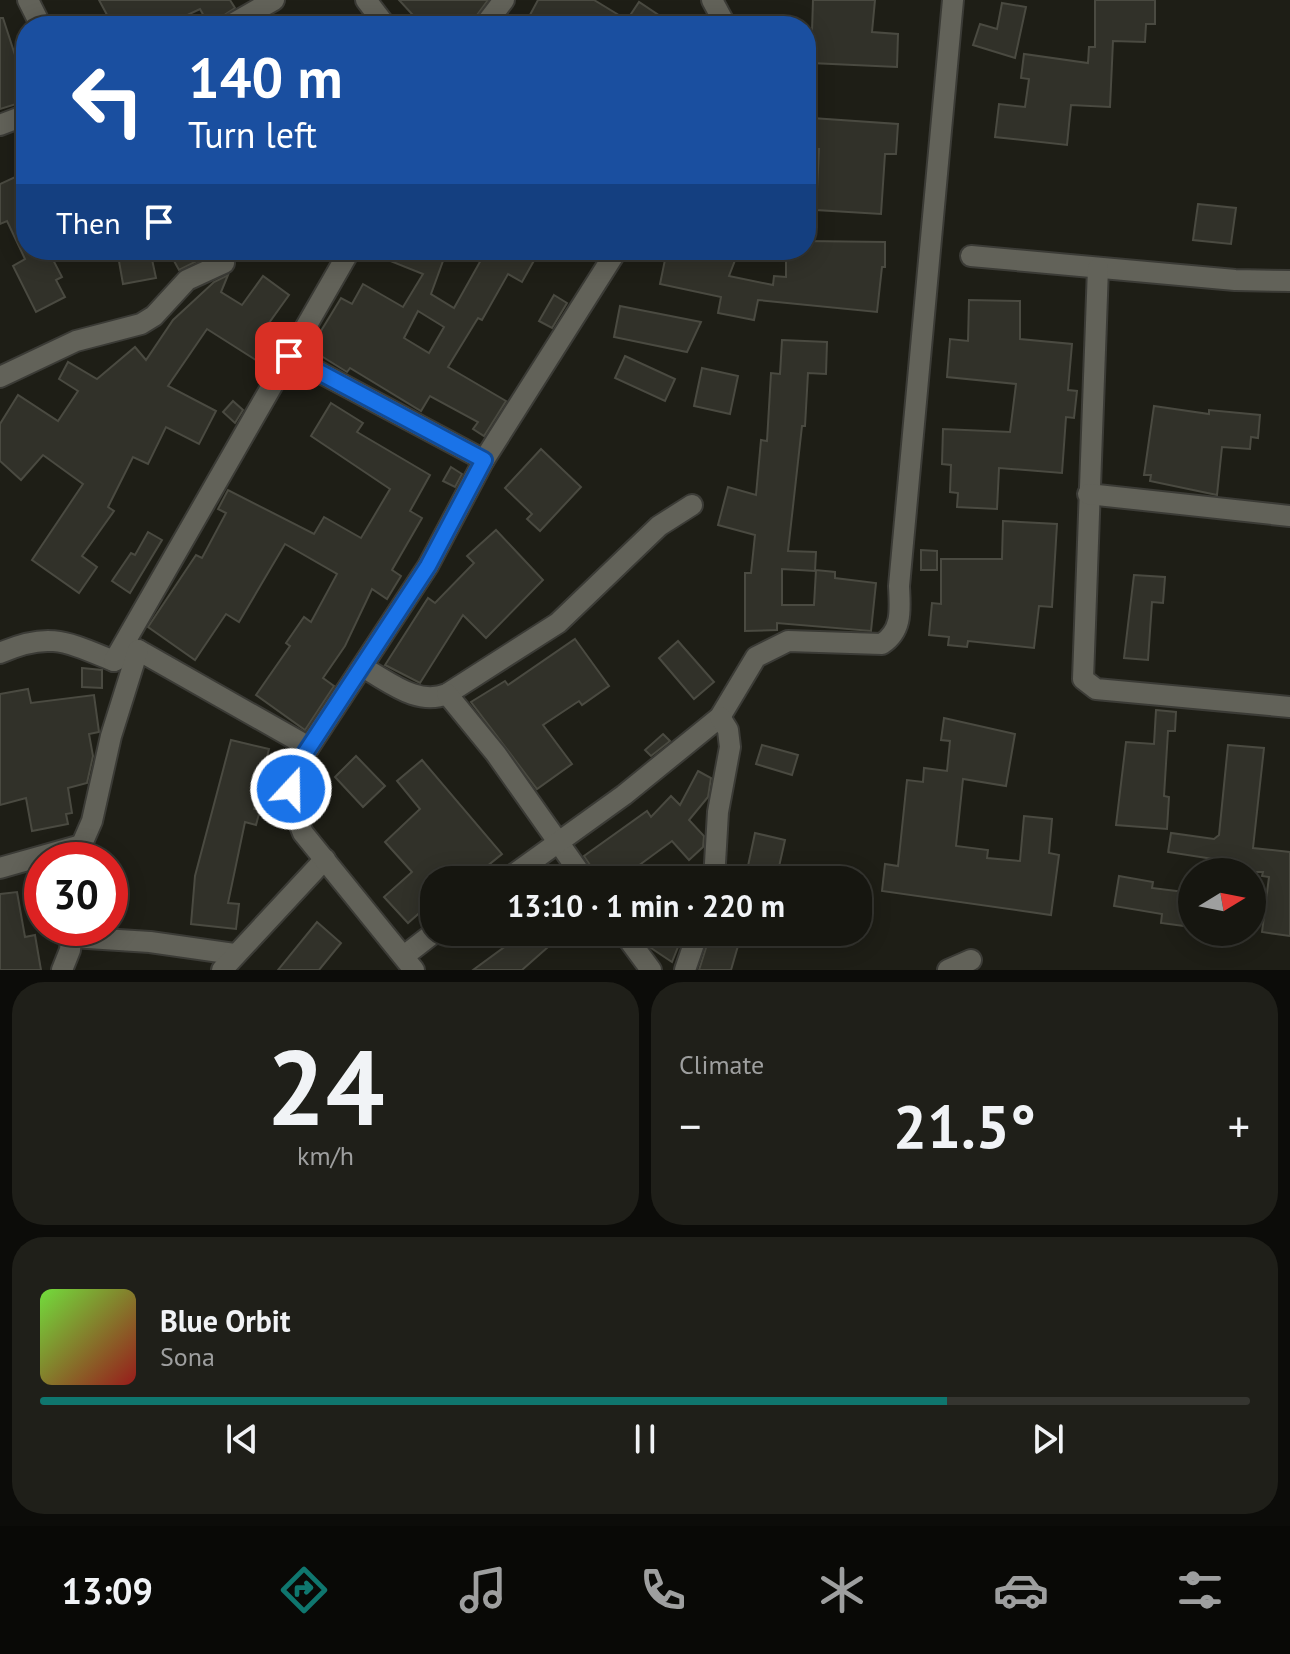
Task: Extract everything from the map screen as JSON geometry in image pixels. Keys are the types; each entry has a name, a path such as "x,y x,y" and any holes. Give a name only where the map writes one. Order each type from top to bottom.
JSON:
{"street":[{"path":"246,16 274,0"},
{"path":"366,0 378,16"},
{"path":"492,16 504,0"},
{"path":"526,866 720,717 756,657 788,641 882,644 894,636 900,615 899,586 953,0"},
{"path":"971,256 1290,281"},
{"path":"114,661 344,260"},
{"path":"364,668 428,566 484,460 611,260"},
{"path":"0,377 76,341 141,324 187,280 224,263"},
{"path":"1098,268 1083,679 1089,686 1290,707"},
{"path":"289,356 484,460"},
{"path":"1088,494 1290,516"},
{"path":"423,946 409,963 303,833 293,812 291,789 298,764 362,665 417,697 435,699 447,694 558,623 659,526 692,505"},
{"path":"0,653 41,638 72,644 114,661 138,650"},
{"path":"138,650 309,747"},
{"path":"83,842 92,821 111,736 138,650"},
{"path":"447,694 496,754 575,866"},
{"path":"715,866 718,812 730,747 728,730 720,717"},
{"path":"128,939 228,962 325,859"},
{"path":"0,868 24,863"},
{"path":"62,970 68,946"},
{"path":"633,946 651,970"},
{"path":"685,970 693,946"},
{"path":"948,970 971,960"}],"building":[{"path":"99,0 230,0 235,8 223,16 204,16 200,9 185,16 108,16"},
{"path":"399,0 488,0 476,16 414,16"},
{"path":"538,0 594,0 620,16 529,16"},
{"path":"813,0 875,0 872,32 898,34 897,67 816,63 816,16 812,16"},
{"path":"1095,0 1155,0 1155,24 1146,24 1145,42 1113,41 1110,107 1071,105 1067,145 995,137 999,104 1025,107 1029,79 1021,78 1024,54 1088,63 1089,47 1095,47"},
{"path":"639,2 660,16 630,16"},
{"path":"1002,3 1026,7 1015,58 973,45 980,24 997,29"},
{"path":"0,18 3,18 16,58 16,104 0,109"},
{"path":"816,118 898,124 896,154 885,154 881,214 816,210 819,149 816,149"},
{"path":"16,177 16,240 7,221 0,224 0,184"},
{"path":"1198,204 1236,208 1231,244 1193,240"},
{"path":"816,241 885,242 885,267 882,267 877,312 758,300 754,320 718,313 721,297 660,284 665,260 735,260 729,276 773,285 774,276 786,277 786,260 816,260"},
{"path":"23,260 53,260 62,277 56,280 65,297 36,312 13,266"},
{"path":"119,260 152,260 156,278 123,284"},
{"path":"174,260 199,260 179,270"},
{"path":"388,260 443,260 431,294 454,308 481,260 534,260 522,282 508,274 482,320 478,318 448,367 506,401 484,436 473,429 478,422 430,396 421,411 350,368 347,372 310,349 341,298 352,304 363,284 403,307 423,274","holes":["418,311 444,327 429,353 404,338"]},
{"path":"228,275 221,292 242,305 263,276 289,295 269,323 283,331 262,364 207,329 168,386 216,411 199,444 166,427 148,464 133,457 108,507 114,511 82,556 97,567 79,593 32,560 83,484 43,455 21,480 0,461 0,424 18,395 58,421 78,391 59,379 68,362 97,379 135,347 146,360 173,320 214,282"},
{"path":"554,295 567,303 552,328 539,321"},
{"path":"969,300 1020,301 1020,339 1072,344 1068,390 1077,391 1074,418 1066,417 1062,473 999,468 997,509 957,507 958,493 950,492 951,465 942,464 943,429 1010,432 1016,384 947,377 950,339 968,341"},
{"path":"620,306 701,322 687,352 614,337"},
{"path":"782,340 827,342 826,374 808,373 805,426 802,426 788,551 816,552 815,571 782,569 782,605 814,605 816,570 835,572 835,578 876,583 871,631 777,623 777,630 745,631 745,573 751,573 755,535 718,525 728,487 756,495 761,440 767,441 771,373 780,374"},
{"path":"625,356 675,379 665,401 615,378"},
{"path":"702,368 738,376 730,414 694,406"},
{"path":"233,401 243,410 235,423 223,412"},
{"path":"331,403 363,423 357,432 430,475 410,511 422,518 392,570 401,576 387,599 372,589 345,646 323,678 334,686 305,730 256,695 290,646 286,643 304,617 311,622 337,574 285,544 239,622 226,614 195,660 148,627 196,555 202,558 226,513 218,509 228,490 314,534 324,517 361,538 390,489 311,436"},
{"path":"1154,406 1209,414 1209,410 1260,415 1258,438 1251,437 1250,449 1222,447 1217,495 1150,481 1151,475 1144,475"},
{"path":"541,449 581,487 540,531 527,519 532,514 505,488"},
{"path":"451,467 462,474 455,487 443,481"},
{"path":"1003,521 1057,524 1052,607 1039,606 1034,648 968,641 967,647 948,645 949,637 929,635 932,603 941,604 941,559 1002,559"},
{"path":"496,530 543,580 486,638 463,615 420,683 385,665 428,598 435,603 474,563 467,556"},
{"path":"148,532 162,540 130,593 112,581 131,553 135,555"},
{"path":"921,550 937,551 937,570 921,570"},
{"path":"1134,575 1165,577 1163,603 1152,602 1148,660 1124,658"},
{"path":"575,639 609,686 582,705 579,701 543,725 572,764 537,789 471,702 505,681 508,685"},
{"path":"678,641 714,682 694,699 659,658"},
{"path":"82,668 102,670 102,688 82,687"},
{"path":"28,689 31,703 94,695 99,732 89,734 93,756 87,783 68,788 72,813 66,814 68,824 32,831 26,798 0,805 0,694"},
{"path":"1156,710 1176,712 1175,731 1168,731 1164,796 1169,797 1167,829 1116,825 1126,742 1154,744"},
{"path":"944,718 1015,734 1006,786 963,779 956,846 988,850 987,858 1020,861 1024,816 1052,819 1049,853 1059,855 1051,915 882,891 885,864 898,866 907,780 923,782 924,768 947,771 950,741 941,740"},
{"path":"663,734 670,741 651,756 645,750"},
{"path":"231,740 269,749 254,809 260,810 256,825 245,822 228,903 239,904 236,929 191,924 195,876"},
{"path":"762,745 798,755 792,775 756,764"},
{"path":"1228,745 1264,748 1253,848 1290,852 1290,936 1266,933 1269,877 1266,877 1266,858 1207,858 1168,852 1171,833 1214,839 1219,835"},
{"path":"356,756 385,786 363,807 335,777"},
{"path":"422,760 502,854 487,866 420,866 420,912 408,923 384,897 412,872 385,842 420,809 397,781"},
{"path":"698,771 711,778 708,797 689,820 704,836 703,847 689,860 672,841 638,866 591,866 584,856 647,811 651,817 671,796 680,805"},
{"path":"755,833 785,840 779,866 748,866"},
{"path":"1119,876 1153,882 1152,888 1178,891 1178,925 1161,923 1162,914 1114,906"},
{"path":"17,892 24,946 37,946 41,970 0,970 0,894"},
{"path":"317,922 341,943 319,970 278,970"},
{"path":"506,946 549,946 522,970 473,970"},
{"path":"652,946 678,946 672,962 651,948"},
{"path":"707,946 738,946 731,970 699,970"}],"route":[{"path":"289,356 484,460 428,566 364,668 362,665 298,764 291,789"}]}
